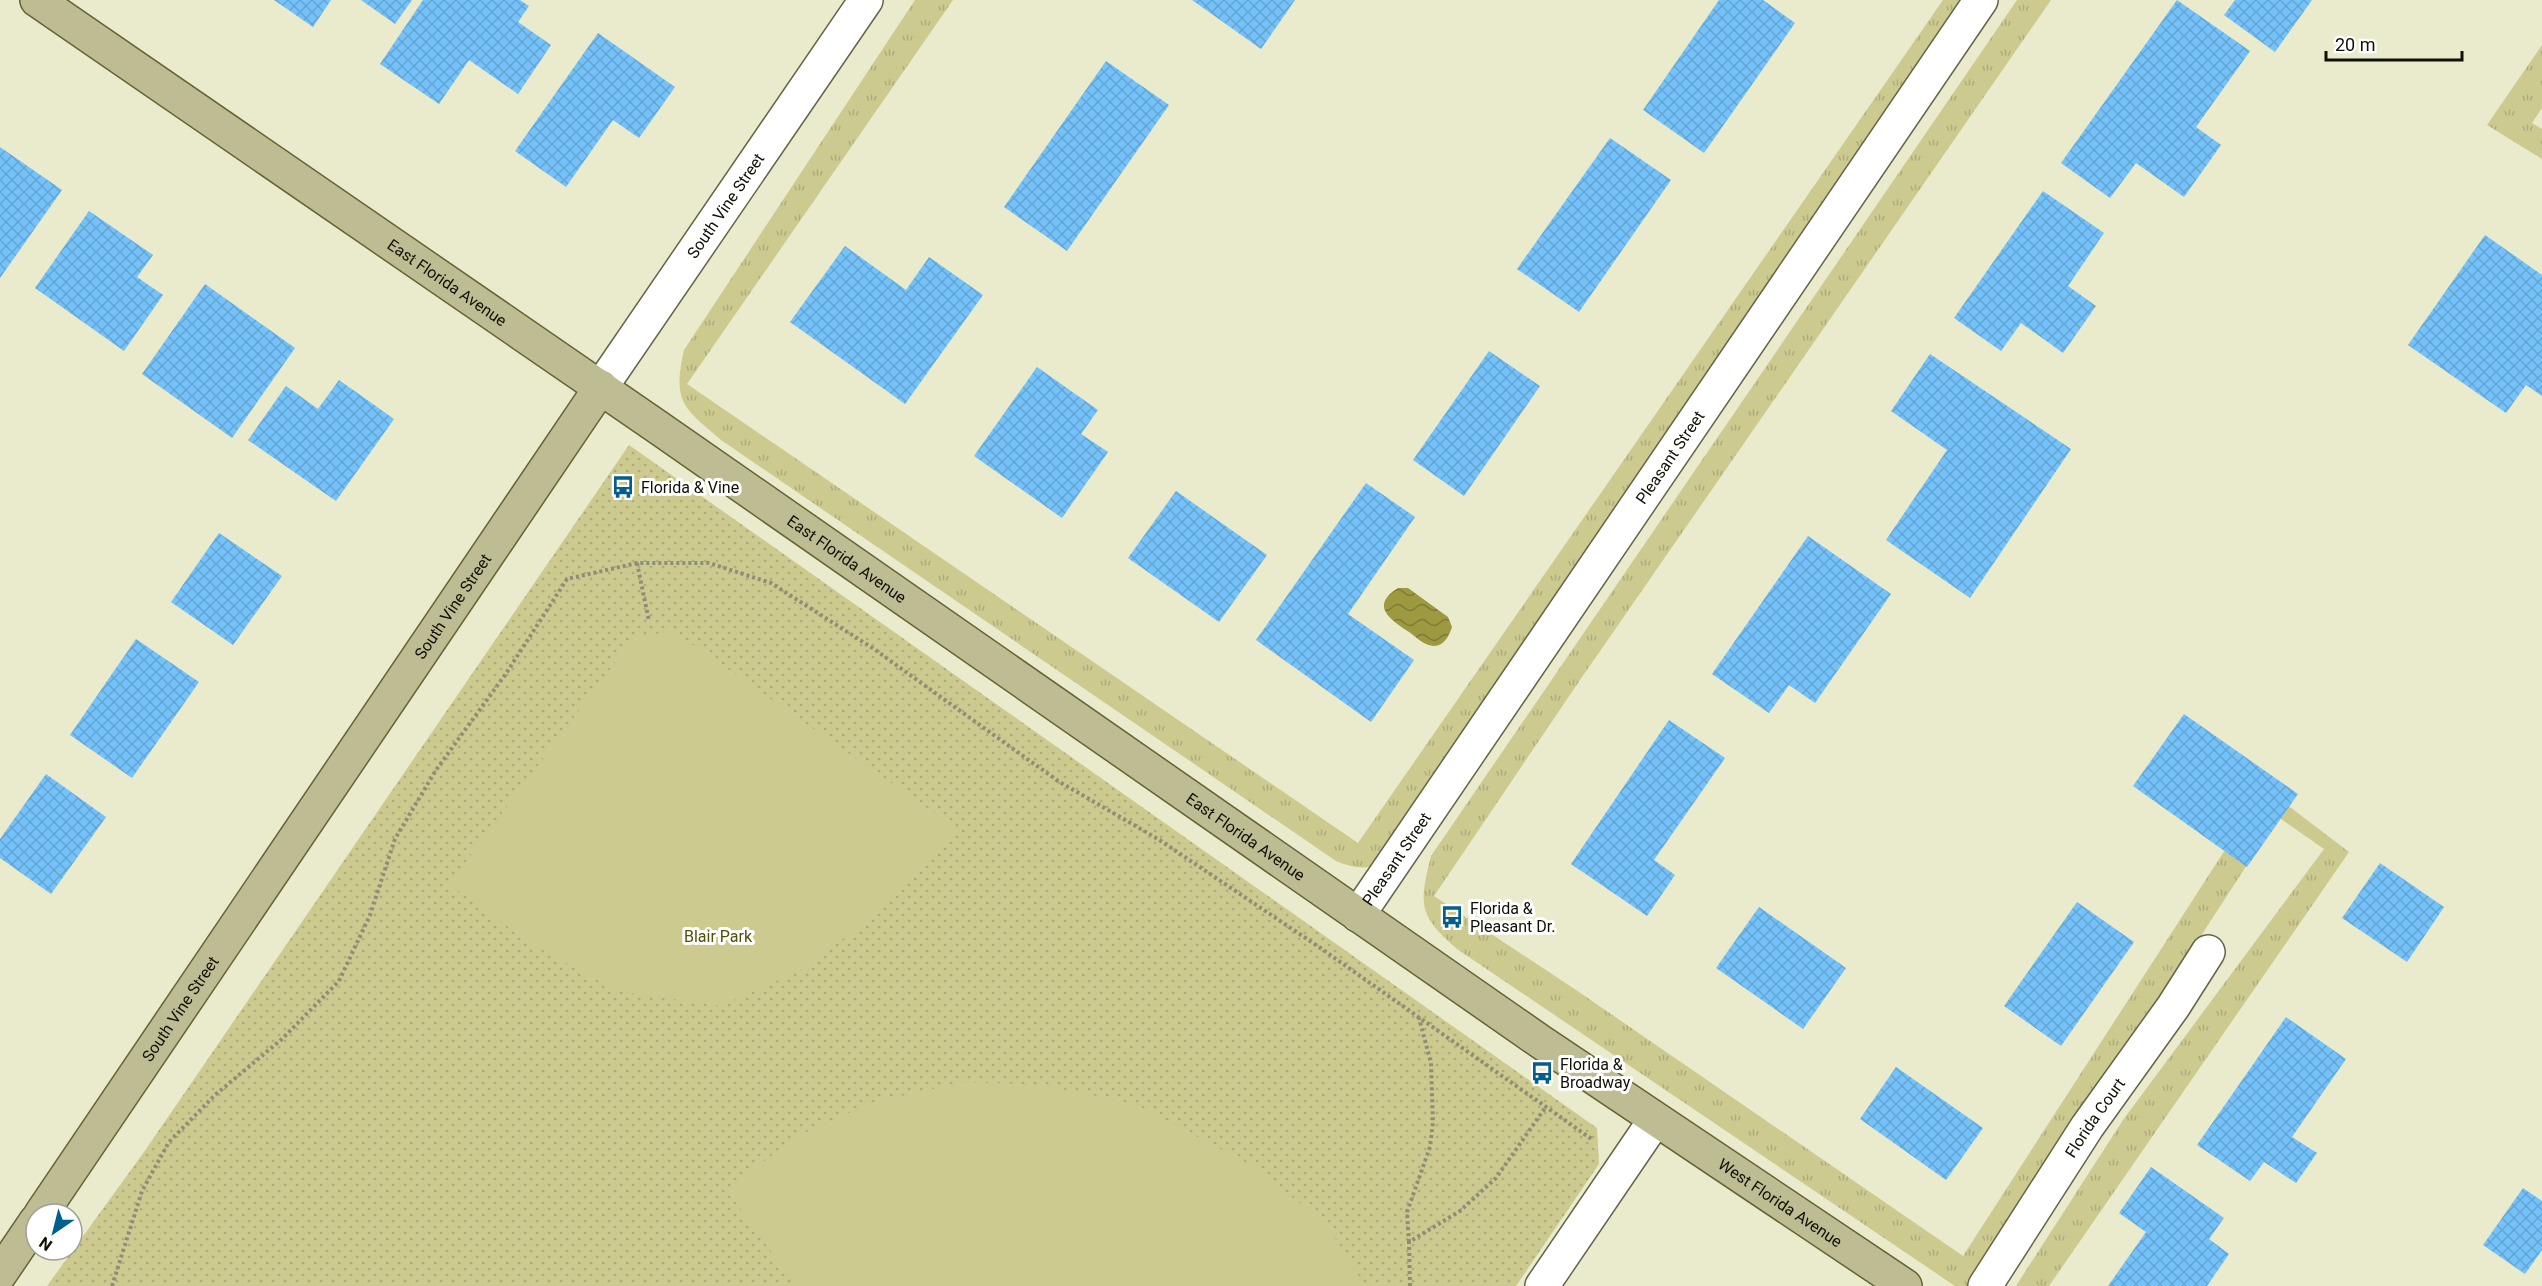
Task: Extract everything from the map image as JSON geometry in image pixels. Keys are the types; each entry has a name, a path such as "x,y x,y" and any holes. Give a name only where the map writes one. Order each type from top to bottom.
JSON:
{"main road":[{"name":"East Florida Avenue","path":"37,0 600,387 1655,1120"},
{"name":"South Vine Street","path":"49,1202 600,387"},
{"name":"West Florida Avenue","path":"1655,1120 1905,1286"},
{"path":"0,1274 24,1239"}],"street":[{"name":"South Vine Street","path":"600,387 866,0"},
{"name":"Pleasant Street","path":"1358,915 1981,0"},
{"name":"Florida Court","path":"1985,1286 2088,1127 2208,952"},
{"path":"1542,1286 1655,1120"}],"path":[{"path":"637,563 649,621"},
{"path":"112,1286 142,1191 169,1142 215,1095 282,1039 339,981 370,915 395,839 436,770 505,675 567,579 637,563 709,563 771,582 874,649 1058,781 1158,839 1419,1017 1596,1142"},
{"path":"1410,1286 1407,1212 1430,1147 1433,1122 1431,1063 1419,1017"},
{"path":"1409,1242 1460,1211 1496,1178 1545,1108"}],"green space":[{"path":"915,0 953,0 687,384 1358,843 1943,0 1964,0 1376,866 1365,867 1351,866 1336,861 721,440 698,420 684,403 680,382 684,350"},
{"path":"2017,0 2051,0 1580,680 1434,896 1576,990 1963,1256 2265,788 2349,852 2049,1286 2016,1286 2123,1120 2324,849 2278,817 1974,1286 1955,1286 1457,949 1428,918 1424,898 1431,856"},
{"path":"2542,45 2542,108 2532,123 2542,129 2542,159 2487,125"},
{"name":"Blair Park","path":"629,445 1597,1128 1599,1164 1516,1286 47,1286 64,1262 84,1262 84,1235 144,1152"},
{"path":"673,631 956,828 865,922 805,968 721,1006 617,991 530,943 449,884 634,637"},
{"path":"964,1082 1043,1085 1135,1104 1253,1166 1327,1225 1365,1286 796,1286 727,1190 796,1137 870,1103"}],"water":[{"path":"1398,588 1408,588 1448,617 1452,627 1448,637 1438,646 1427,645 1390,618 1384,607 1385,601"}],"building":[{"path":"274,0 331,0 313,27"},
{"path":"361,0 412,0 395,24"},
{"path":"423,0 520,0 529,6 518,22 551,45 518,94 469,60 439,104 380,64"},
{"path":"1192,0 1295,0 1261,49"},
{"path":"1719,0 1763,0 1795,23 1704,153 1643,110"},
{"path":"2177,0 2250,51 2196,127 2221,145 2184,197 2136,163 2110,198 2061,163"},
{"path":"2235,0 2312,0 2275,52 2224,15"},
{"path":"598,33 675,87 639,138 613,120 566,187 515,151"},
{"path":"1106,61 1169,105 1067,251 1004,207"},
{"path":"1610,138 1671,180 1579,312 1517,269"},
{"path":"0,147 62,190 0,278"},
{"path":"2043,191 2104,233 2068,286 2096,306 2063,353 2021,323 2001,351 1954,318"},
{"path":"89,211 153,255 137,277 163,295 124,351 35,288"},
{"path":"2485,235 2542,275 2542,396 2526,385 2506,413 2408,345"},
{"path":"845,246 906,290 929,257 983,295 905,404 790,322"},
{"path":"205,284 295,348 232,438 142,374"},
{"path":"1489,351 1540,386 1464,496 1413,460"},
{"path":"1930,354 2071,449 1970,598 1886,540 1947,450 1891,411"},
{"path":"1037,367 1098,410 1081,434 1108,452 1062,518 974,456"},
{"path":"339,380 394,419 336,501 248,440 286,386 318,409"},
{"path":"1366,483 1415,517 1348,614 1414,660 1371,722 1256,640"},
{"path":"1176,491 1267,555 1219,622 1128,558"},
{"path":"219,533 282,576 233,645 171,602"},
{"path":"1808,536 1891,594 1815,703 1789,685 1769,713 1712,674"},
{"path":"136,639 199,682 132,778 70,735"},
{"path":"2184,714 2298,794 2247,867 2133,786"},
{"path":"1669,720 1725,758 1654,860 1675,875 1647,916 1571,864"},
{"path":"46,774 106,817 51,894 0,858 0,839"},
{"path":"2380,863 2444,907 2407,962 2342,918"},
{"path":"2077,902 2134,942 2061,1046 2004,1006"},
{"path":"1759,907 1846,968 1803,1029 1716,968"},
{"path":"2286,1017 2346,1059 2292,1137 2317,1153 2296,1183 2264,1162 2250,1181 2197,1145"},
{"path":"1896,1067 1983,1128 1946,1180 1860,1119"},
{"path":"2151,1167 2224,1218 2209,1239 2229,1254 2207,1286 2108,1286 2146,1232 2119,1213"},
{"path":"2523,1188 2542,1201 2542,1250 2525,1274 2483,1245"}],"place":[{"name":"Florida & Vine","path":"623,487"},
{"name":"Florida & Pleasant Dr.","path":"1452,917"},
{"name":"Florida & Broadway","path":"1542,1073"}]}
